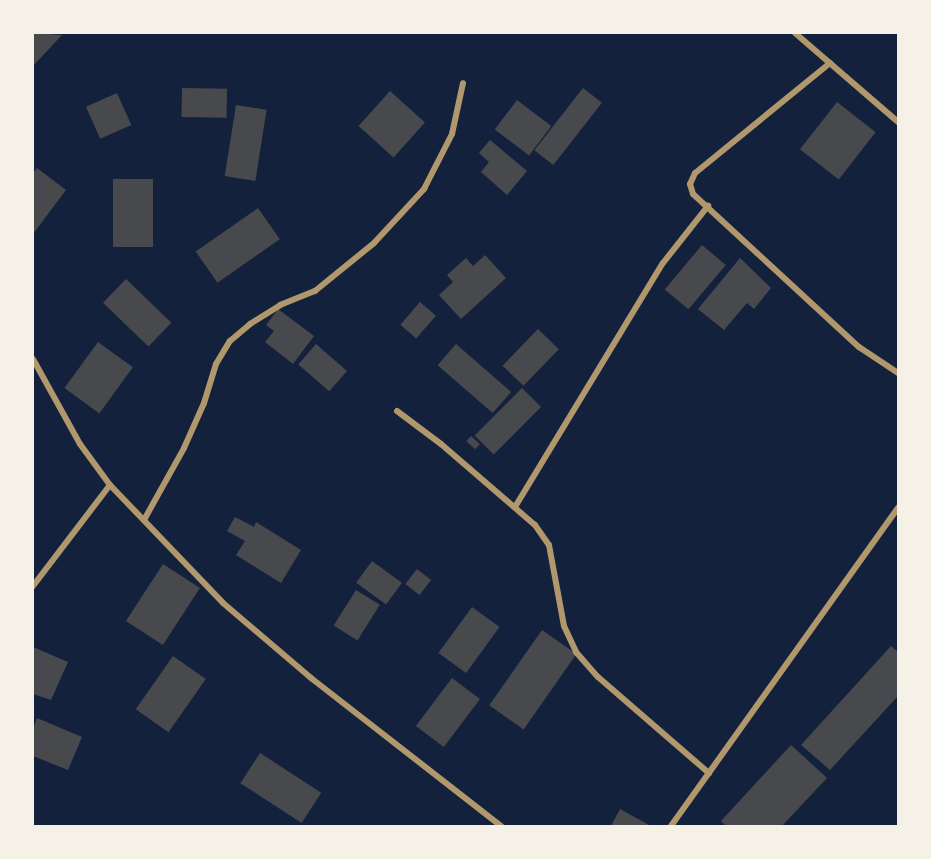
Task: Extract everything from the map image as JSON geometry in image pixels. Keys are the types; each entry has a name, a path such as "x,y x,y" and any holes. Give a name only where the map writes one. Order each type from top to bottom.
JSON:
{"street":[{"path":"795,33 898,122"},
{"path":"830,63 695,173 690,184 693,194 859,347 898,373"},
{"path":"144,520 184,448 204,403 216,364 230,341 250,324 280,305 315,291 374,243 424,189 452,135 463,83"},
{"path":"515,507 663,263 708,206"},
{"path":"33,359 80,444 110,485 223,603 310,678 501,826"},
{"path":"397,411 441,444 535,525 549,544 564,626 576,652 598,676 709,773"},
{"path":"33,586 110,485"},
{"path":"671,826 898,508"}],"building":[{"path":"33,33 62,35 33,66"},
{"path":"182,88 227,89 226,118 181,117"},
{"path":"583,88 602,103 553,165 534,150"},
{"path":"390,91 425,122 393,157 359,126"},
{"path":"117,93 131,125 100,139 86,107"},
{"path":"517,100 551,126 529,155 495,130"},
{"path":"837,102 876,132 839,179 800,149"},
{"path":"236,105 267,110 255,181 225,176"},
{"path":"490,140 527,171 507,195 481,172 489,162 479,153"},
{"path":"37,168 66,190 33,234 33,173"},
{"path":"113,179 153,179 153,247 113,247"},
{"path":"258,208 280,239 218,283 196,252"},
{"path":"702,245 726,265 688,309 665,289"},
{"path":"485,255 506,278 461,319 439,295 453,282 447,275 466,258 473,266"},
{"path":"740,258 771,288 754,309 747,303 724,330 698,309"},
{"path":"126,279 171,323 148,347 103,303"},
{"path":"420,302 436,316 416,338 400,325"},
{"path":"278,309 314,336 293,364 265,342 274,331 266,325"},
{"path":"538,329 559,349 523,386 503,366"},
{"path":"98,342 133,367 99,413 64,388"},
{"path":"316,344 347,371 329,391 298,364"},
{"path":"456,344 511,392 493,413 438,365"},
{"path":"522,388 541,407 494,454 475,435"},
{"path":"471,436 480,444 475,449 466,441"},
{"path":"235,517 254,527 256,522 301,550 281,583 236,555 245,541 227,531"},
{"path":"372,561 402,583 386,605 356,583"},
{"path":"163,564 200,588 163,645 126,621"},
{"path":"417,569 431,580 419,595 405,584"},
{"path":"356,590 380,605 357,640 334,626"},
{"path":"472,607 500,627 466,673 438,653"},
{"path":"542,630 576,654 524,729 489,705"},
{"path":"891,646 898,652 898,696 830,770 801,745"},
{"path":"33,647 68,662 51,700 33,694"},
{"path":"173,656 206,679 168,732 136,709"},
{"path":"452,678 480,699 444,747 416,726"},
{"path":"37,718 82,737 68,770 33,756 33,729"},
{"path":"791,745 827,778 782,826 726,826 721,821"},
{"path":"260,753 321,793 302,823 240,783"},
{"path":"620,809 651,826 611,826"}]}
